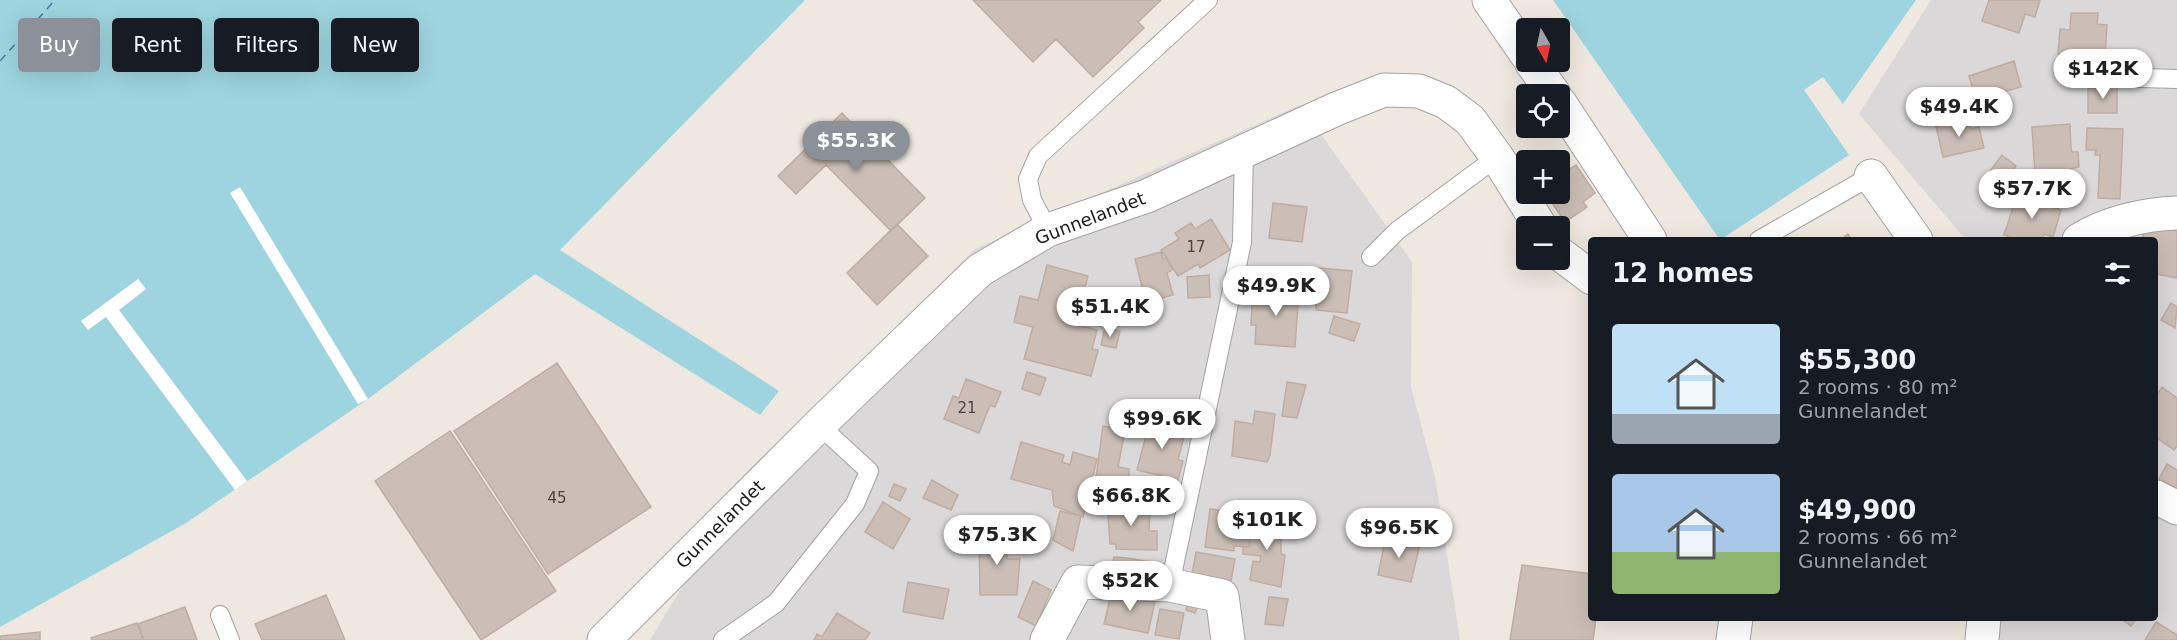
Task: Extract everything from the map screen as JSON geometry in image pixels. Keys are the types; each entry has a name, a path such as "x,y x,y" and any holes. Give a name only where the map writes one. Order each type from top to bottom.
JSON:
{"street":[{"path":"1489,0 1516,39"},
{"name":"Gunnelandet","path":"604,640 819,425 980,270 1048,230 1147,196 1336,108 1384,90 1419,91 1446,102 1470,120 1497,157 1534,216"},
{"path":"1570,118 1648,237"},
{"path":"1871,176 1914,237"},
{"path":"2086,237 2118,223 2160,213 2177,213"},
{"path":"1570,262 1588,275"},
{"path":"2158,498 2177,508"},
{"path":"1047,640 1078,582 1170,585 1222,596 1228,640"},
{"path":"1733,640 1736,621"},
{"path":"1982,640 1984,621"}],"lane":[{"path":"1048,230 1032,200 1028,179 1038,156 1208,0"},
{"path":"2070,76 2177,79"},
{"path":"1170,585 1242,242 1244,152"},
{"path":"1371,257 1397,231 1497,157"},
{"path":"1764,237 1871,176"},
{"path":"723,640 776,603 855,504 870,471 819,425"},
{"path":"220,615 230,640"}],"shaded area":[{"path":"1931,0 2177,0 2177,640 1994,640 1997,621 2158,621 2158,237 1963,237 1859,114"},
{"path":"1300,105 1412,262 1411,387 1435,477 1460,640 650,640 758,462 975,249"}],"water":[{"path":"0,0 805,0 560,250 779,391 760,415 535,274 368,399 186,523 0,627"},
{"path":"1553,0 1916,0 1843,104 1823,77 1804,90 1849,155 1725,237 1718,237 1570,24 1570,18 1566,18"}],"pier":[{"path":"240,187 368,399 358,404 230,193"},
{"path":"138,279 146,289 119,310 247,481 235,490 106,317 88,330 81,321"}],"building":[{"path":"973,0 1161,0 1138,22 1144,28 1093,77 1056,39 1033,62"},
{"path":"1989,0 2040,0 2035,17 2025,14 2019,33 1982,21"},
{"path":"2071,13 2098,13 2097,24 2107,25 2104,73 2068,70 2069,55 2058,54 2060,29 2070,30"},
{"path":"2014,61 2021,87 1976,99 1969,76"},
{"path":"2117,87 2117,113 2088,113 2088,88"},
{"path":"842,113 925,198 891,231 826,165 796,194 778,176"},
{"path":"1969,119 1971,129 1979,127 1984,148 1943,157 1936,126"},
{"path":"2070,124 2071,149 2072,152 2078,152 2079,167 2065,170 2066,187 2036,189 2032,127"},
{"path":"2087,128 2123,129 2120,199 2098,198 2100,155 2095,155 2096,150 2086,150"},
{"path":"2002,155 2016,166 2013,170 2022,176 2011,190 1987,175"},
{"path":"1576,165 1595,193 1583,202 1587,207 1570,219 1570,216 1561,216 1553,204 1570,204 1570,169"},
{"path":"2017,195 2061,210 2053,237 2044,234 2043,237 2004,235"},
{"path":"1273,203 1307,207 1302,242 1269,238"},
{"path":"1211,219 1230,250 1200,268 1198,264 1178,276 1161,250 1179,239 1175,233 1191,223 1195,229"},
{"path":"897,224 928,256 877,305 847,273"},
{"path":"2145,225 2177,231 2177,278 2158,274 2158,237 2143,237"},
{"path":"1161,252 1163,259 1166,257 1173,269 1167,273 1173,295 1146,302 1135,259"},
{"path":"1047,265 1088,276 1082,298 1087,300 1083,316 1068,312 1065,322 1097,330 1092,349 1098,350 1091,376 1024,359 1033,327 1014,322 1020,296 1038,300"},
{"path":"1309,267 1352,271 1347,313 1316,310 1316,302 1306,301"},
{"path":"1209,275 1210,297 1188,298 1187,277"},
{"path":"1259,288 1299,290 1295,347 1255,344 1256,325 1251,325 1252,305 1257,305"},
{"path":"2171,303 2177,307 2175,328 2161,320"},
{"path":"1334,316 1360,324 1354,341 1329,333"},
{"path":"1105,327 1120,331 1116,348 1101,345"},
{"path":"557,363 651,507 548,574 454,431"},
{"path":"1027,372 1046,378 1040,395 1022,389"},
{"path":"966,379 1001,392 995,407 990,405 979,433 944,419 953,396 959,398"},
{"path":"1287,382 1306,385 1297,418 1282,416"},
{"path":"2162,387 2177,398 2177,446 2174,450 2158,438 2158,393"},
{"path":"1255,411 1275,414 1270,455 1267,462 1232,456 1235,421 1253,424"},
{"path":"1150,420 1186,429 1178,460 1183,461 1178,480 1137,470"},
{"path":"1103,426 1125,430 1118,467 1129,469 1129,488 1125,487 1124,490 1095,485"},
{"path":"450,431 556,591 481,640 375,481"},
{"path":"1021,442 1064,455 1062,462 1070,465 1073,452 1097,459 1083,517 1054,506 1052,490 1011,479"},
{"path":"2167,464 2177,470 2177,488 2159,479"},
{"path":"932,480 958,495 951,510 923,498"},
{"path":"894,484 906,489 900,501 889,496"},
{"path":"883,502 910,519 893,549 865,532"},
{"path":"1107,503 1150,503 1149,531 1157,531 1157,550 1116,549 1116,544 1110,544"},
{"path":"1210,509 1253,515 1249,547 1234,546 1234,551 1205,547"},
{"path":"1060,511 1081,516 1073,551 1053,540"},
{"path":"1253,518 1281,519 1281,554 1285,555 1281,587 1250,580 1253,561 1260,562 1261,556 1243,554 1243,547 1249,547"},
{"path":"979,533 1007,533 1007,559 1020,559 1017,595 980,595"},
{"path":"1386,536 1420,544 1411,582 1378,575"},
{"path":"1196,552 1235,559 1231,581 1192,574"},
{"path":"1114,557 1163,564 1157,578 1112,572"},
{"path":"1522,565 1588,573 1588,621 1596,621 1593,640 1510,640"},
{"path":"1033,581 1051,590 1036,626 1018,617"},
{"path":"908,582 949,589 943,619 903,612"},
{"path":"1112,591 1155,601 1148,633 1104,624"},
{"path":"326,595 345,640 262,640 255,624"},
{"path":"1269,597 1288,599 1283,626 1265,624"},
{"path":"1189,598 1199,601 1195,613 1186,610"},
{"path":"185,607 197,640 144,640 138,624"},
{"path":"1160,609 1184,613 1179,639 1155,635"},
{"path":"837,613 870,633 865,640 814,640 817,634 822,637"},
{"path":"2124,621 2135,621 2131,626"},
{"path":"2156,622 2177,635 2177,640 2145,640"},
{"path":"137,623 143,640 92,640 91,638"},
{"path":"40,632 40,640 0,640 0,636"}],"ferry route":[{"path":"0,61 55,0"}]}
